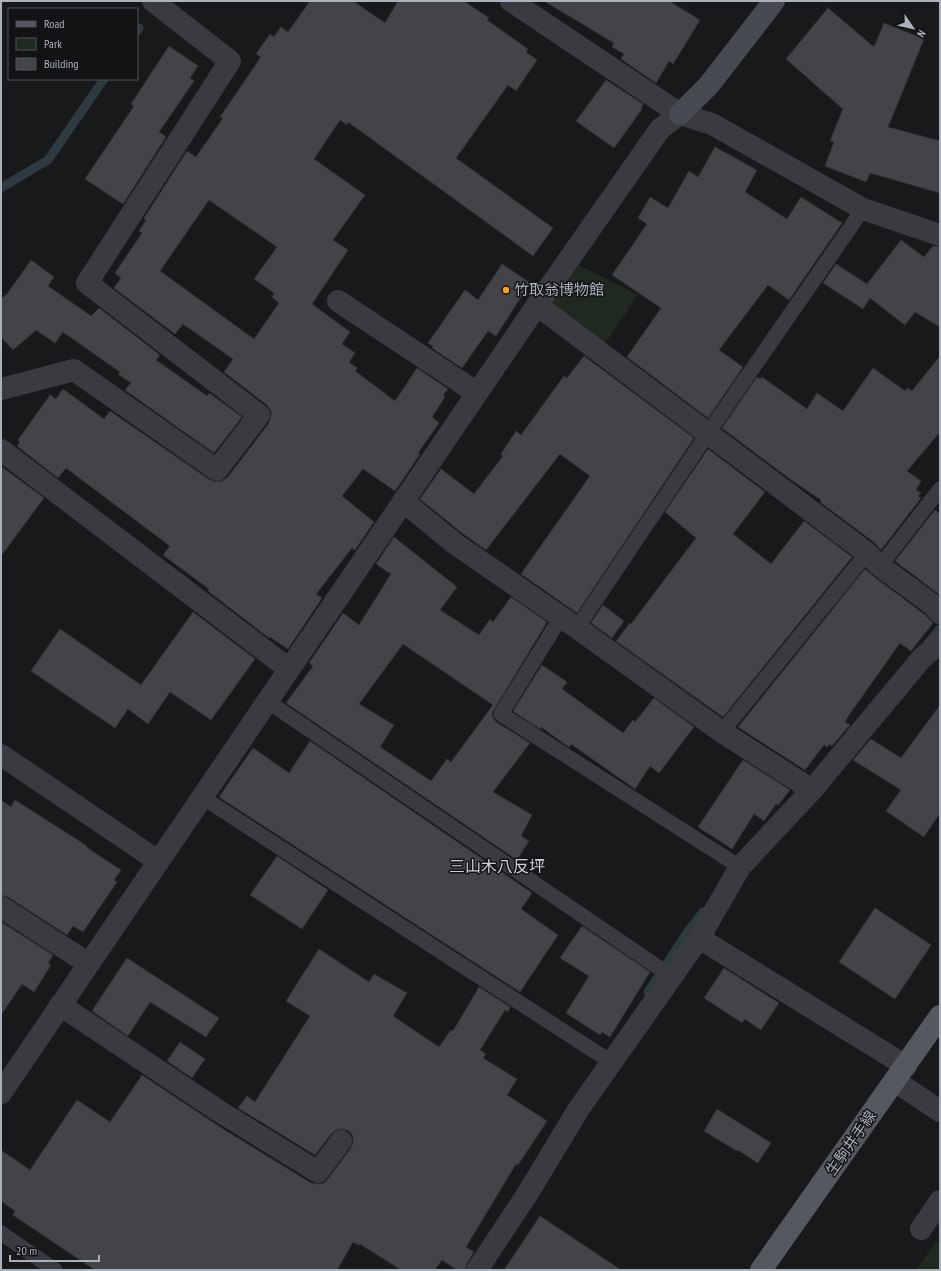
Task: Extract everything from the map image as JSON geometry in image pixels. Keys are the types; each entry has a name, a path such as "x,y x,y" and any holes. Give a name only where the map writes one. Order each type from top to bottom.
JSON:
{"main road":[{"name":"生駒井手線","path":"761,1270 940,1016"}],"street":[{"path":"1,390 74,370 217,470 259,415 87,283 230,61 152,1"},
{"path":"511,1 680,114 712,124 863,209 940,235"},
{"path":"1,1093 537,305 660,129 680,114 709,85 774,1"},
{"path":"338,301 477,393"},
{"path":"537,305 708,433 933,605 940,613"},
{"path":"1,450 289,670"},
{"path":"403,502 454,543 569,622 722,732 812,790"},
{"path":"477,1270 528,1193 578,1110 699,938 740,867 812,790 922,658 940,643"},
{"path":"1,755 158,861"},
{"path":"1,907 89,964"},
{"path":"699,938 901,1073 940,1111"},
{"path":"60,1005 219,1112 318,1172 341,1142"},
{"path":"921,1229 940,1201"}],"lane":[{"path":"740,867 501,714 708,433 863,209"},
{"path":"722,732 873,560 940,489"},
{"path":"267,701 671,976"},
{"path":"202,797 611,1062"},
{"path":"1,1234 55,1270"}],"green space":[{"path":"579,265 638,295 605,344 550,304"},
{"path":"936,1242 940,1244 940,1270 916,1270"}],"building":[{"path":"310,1 353,1 385,23 398,1 464,1 489,18 487,20 528,49 526,52 537,60 516,91 508,85 456,158 553,228 533,256 348,122 347,125 340,120 314,159 365,195 333,240 348,250 312,304 350,332 342,344 355,353 349,362 357,368 355,371 395,401 417,368 448,389 443,395 445,397 432,417 439,423 418,453 420,454 395,491 363,469 342,496 374,522 355,550 352,548 316,594 322,598 288,649 270,637 269,638 208,591 209,589 163,555 170,546 66,468 58,478 17,446 20,442 18,440 50,395 56,399 63,389 104,419 110,411 210,480 216,482 227,478 269,423 271,411 267,405 224,372 233,359 183,324 175,334 114,288 121,278 115,273 142,233 139,231 146,220 144,218 187,151 196,157 223,118 220,117 261,57 256,54 270,34 274,37 281,27 288,32","holes":["209,200 277,247 254,279 274,293 272,297 279,303 254,339 160,271"]},
{"path":"544,1 669,1 700,20 673,64 669,61 656,83 621,59 624,54 612,47 614,43"},
{"path":"828,8 874,47 884,23 924,39 888,127 940,141 940,193 870,173 866,182 825,166 834,142 830,141 843,109 786,59"},
{"path":"169,46 198,66 190,78 194,81 159,132 166,137 123,204 85,179 134,106 131,104"},
{"path":"606,80 643,104 642,109 614,148 576,121"},
{"path":"715,147 757,170 745,192 787,219 801,197 842,223 789,300 768,285 719,350 743,367 708,418 627,357 661,308 612,275 647,224 638,218 650,197 668,208 689,171 698,177"},
{"path":"901,240 924,257 933,246 940,247 940,327 915,312 905,325 870,298 863,309 823,283 836,264 867,284"},
{"path":"31,260 54,277 48,286 91,316 99,308 160,355 156,360 207,396 209,393 242,417 214,453 125,390 131,383 118,374 120,372 63,332 55,343 36,330 13,350 1,337 1,299 7,294"},
{"path":"502,264 530,283 496,336 488,331 462,368 432,348 433,346 428,343 465,290 478,300"},
{"path":"584,356 694,438 577,613 521,574 590,476 560,454 486,550 462,533 420,499 441,469 474,494 503,456 501,454 516,431 521,435 564,376 567,378"},
{"path":"940,356 940,432 907,471 921,481 916,490 921,493 918,496 921,498 881,550 875,543 820,502 821,500 790,479 722,428 757,377 760,379 762,377 807,409 817,393 843,411 873,368 905,391 907,388 912,391"},
{"path":"708,449 765,492 733,534 771,564 804,521 852,557 723,717 616,641 630,623 631,624 696,538 665,512"},
{"path":"2,467 44,498 1,556 1,468"},
{"path":"935,510 940,514 940,595 895,561"},
{"path":"394,537 457,587 440,610 479,635 490,619 493,622 511,597 547,622 492,713 496,722 530,743 493,792 532,815 521,836 529,841 517,860 286,703 313,666 309,663 343,613 359,625 391,574 376,564","holes":["403,644 493,705 451,762 447,759 431,781 380,747 394,725 359,704"]},
{"path":"865,569 924,614 933,623 911,651 900,643 849,715 845,722 850,725 832,746 829,744 828,747 824,745 805,770 738,727"},
{"path":"603,605 624,621 612,638 591,623"},
{"path":"193,612 255,659 211,720 170,692 148,724 128,709 115,728 31,671 60,629 141,685"},
{"path":"542,665 567,682 562,689 623,733 633,720 635,722 654,698 694,727 659,773 650,766 635,789 571,744 569,747 541,727 540,729 513,711"},
{"path":"940,705 940,813 924,837 886,811 901,790 853,760 871,739 901,758"},
{"path":"310,741 532,893 521,909 558,935 520,992 219,797 253,748 289,773"},
{"path":"743,760 790,790 778,805 776,804 764,821 754,814 732,849 698,827"},
{"path":"1,800 11,807 15,800 87,846 86,847 121,870 114,880 117,882 83,932 73,926 67,935 8,897 1,895"},
{"path":"277,856 328,890 302,929 250,895"},
{"path":"875,908 931,945 895,999 839,962"},
{"path":"1,922 53,955 48,963 51,965 34,992 22,984 1,1015"},
{"path":"582,926 650,972 610,1037 602,1032 600,1035 566,1013 589,976 560,958"},
{"path":"319,949 369,982 374,974 407,993 393,1016 439,1047 451,1030 453,1031 479,987 510,1007 508,1012 505,1010 480,1050 486,1054 483,1058 517,1079 507,1095 547,1121 518,1165 516,1164 466,1247 474,1252 467,1263 465,1270 457,1270 442,1260 435,1270 401,1270 360,1244 359,1245 353,1242 337,1270 95,1270 13,1215 15,1211 1,1201 1,1150 30,1170 77,1100 110,1122 142,1075 223,1129 311,1183 324,1183 351,1148 353,1136 349,1131 342,1129 336,1130 331,1134 315,1155 238,1108 247,1096 255,1102 310,1016 286,1001"},
{"path":"127,958 219,1018 206,1037 150,1002 128,1036 92,1011"},
{"path":"724,968 779,1003 761,1030 745,1019 742,1023 704,998"},
{"path":"180,1042 205,1059 192,1078 167,1061"},
{"path":"717,1109 771,1143 758,1163 704,1131"},
{"path":"540,1216 621,1270 504,1270"}],"waterway":[{"path":"1,188 48,160 103,80"},
{"path":"928,643 940,629"},
{"path":"648,992 687,933 703,912"}],"place":[{"name":"竹取翁博物館","path":"506,290"}],"district":[{"name":"三山木八反坪","path":"497,866"}]}
